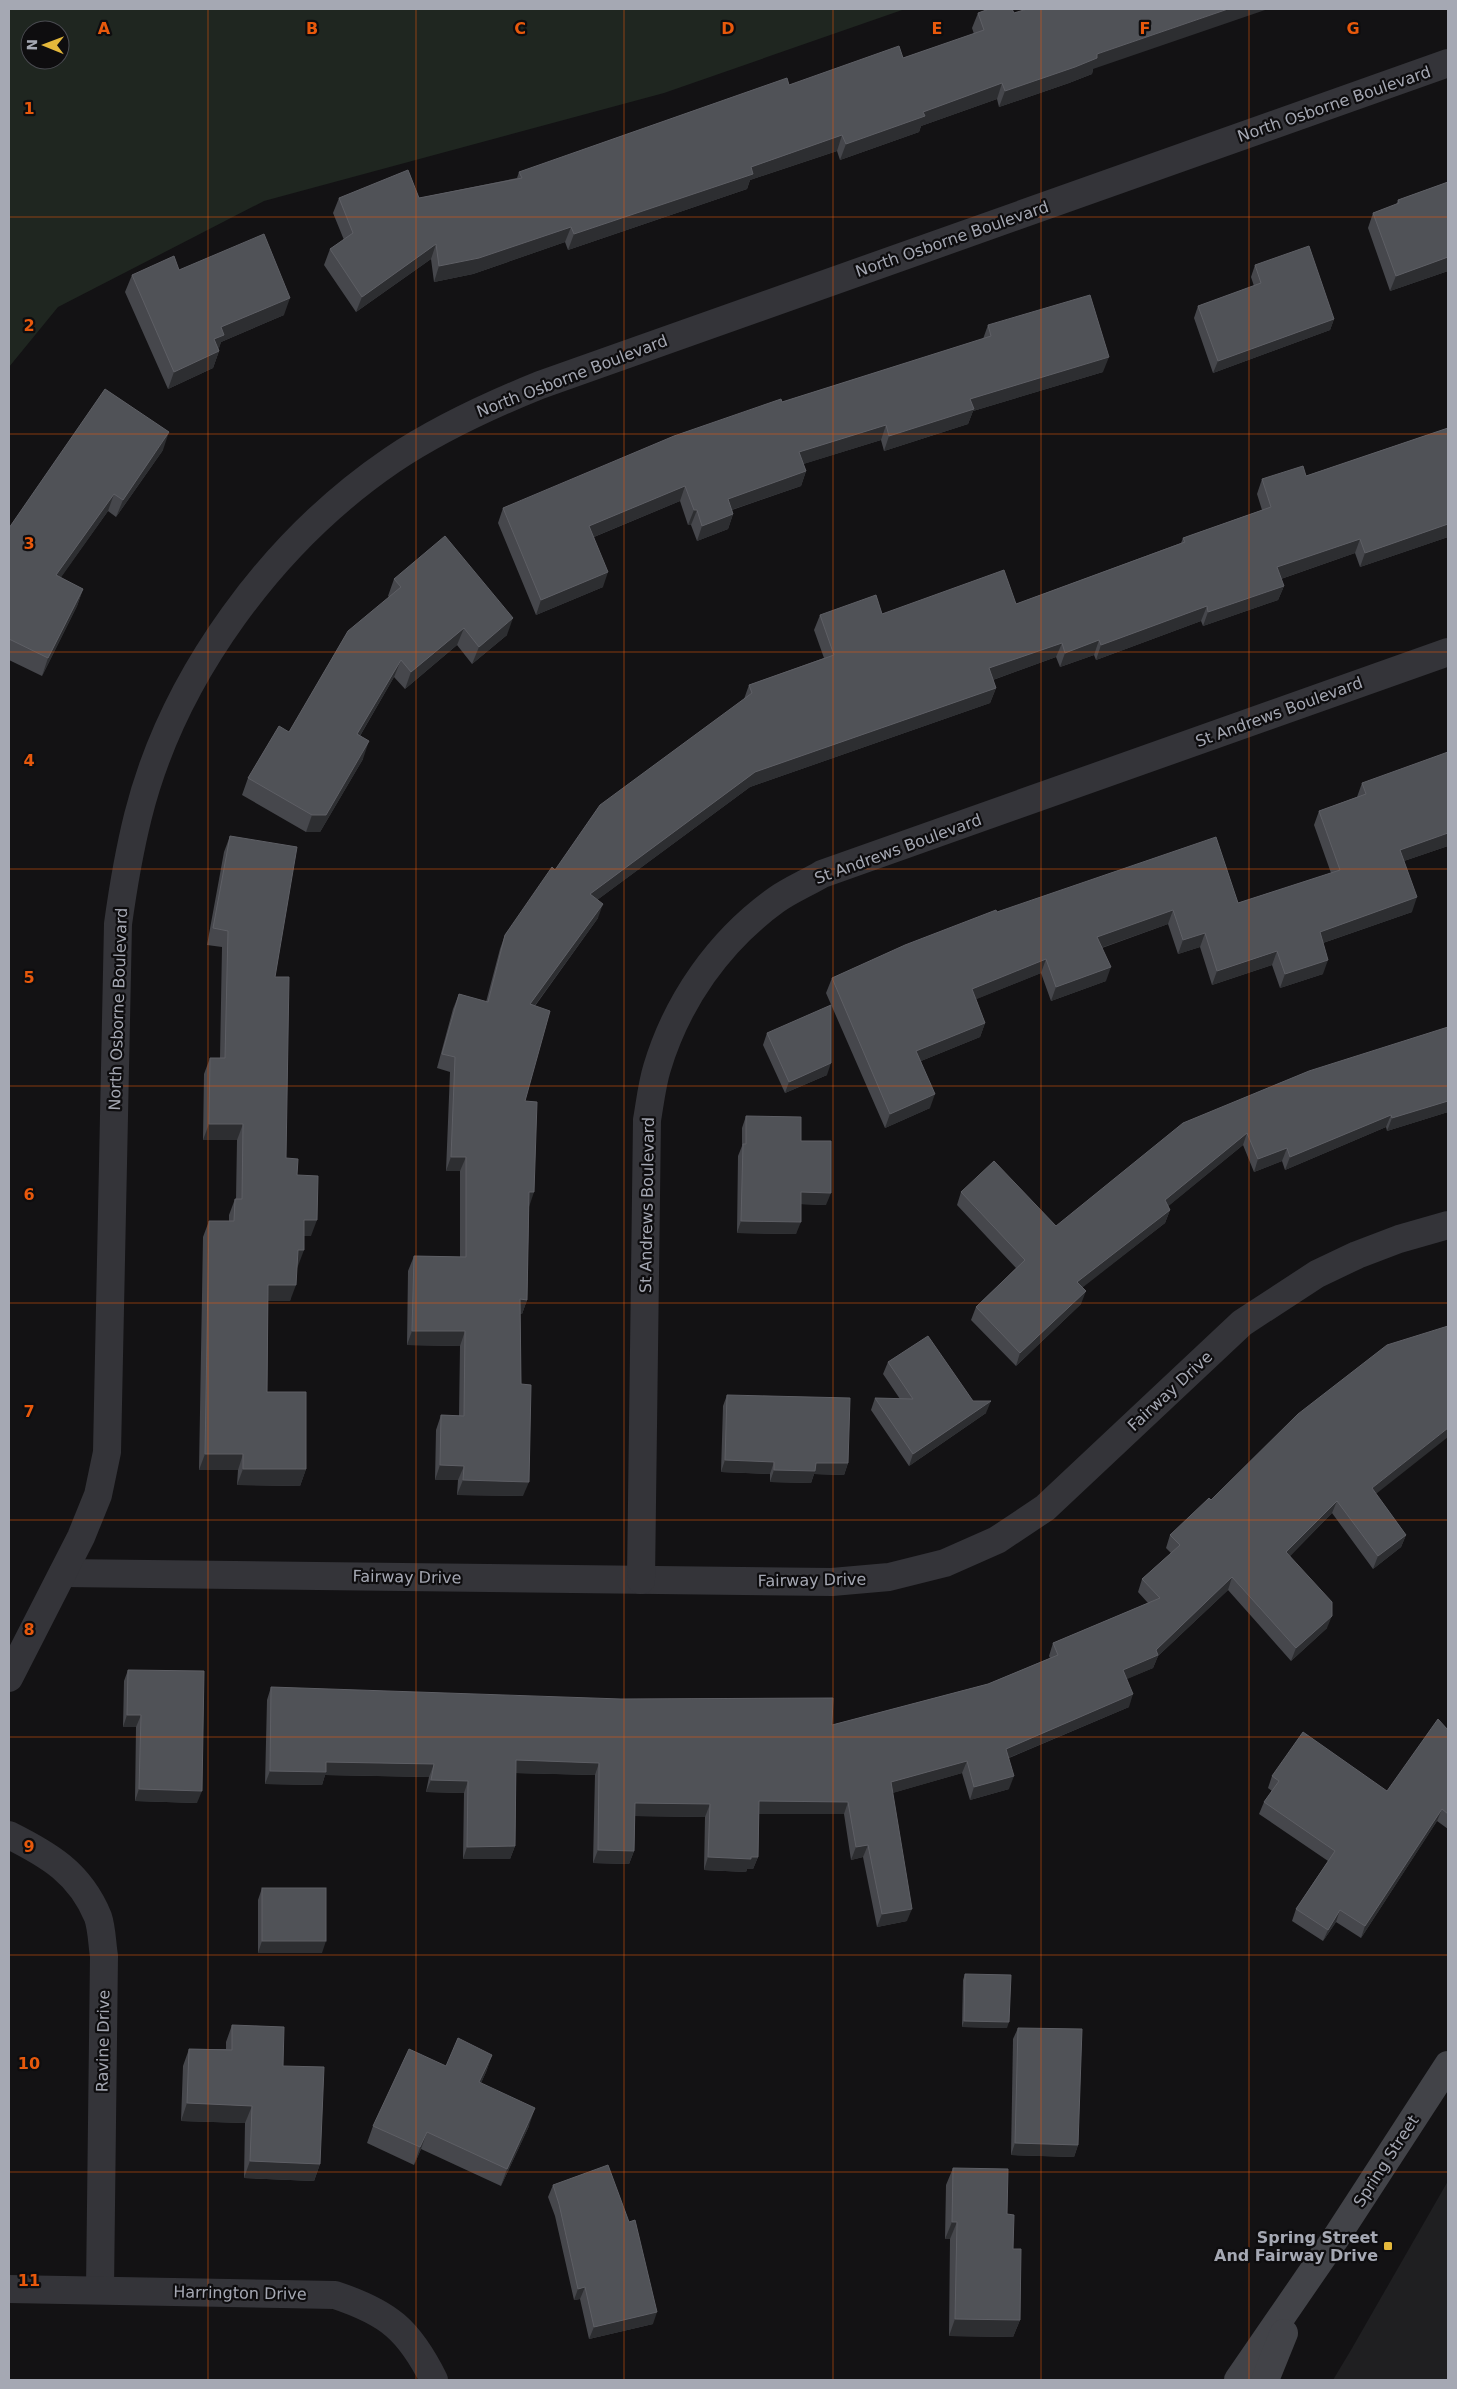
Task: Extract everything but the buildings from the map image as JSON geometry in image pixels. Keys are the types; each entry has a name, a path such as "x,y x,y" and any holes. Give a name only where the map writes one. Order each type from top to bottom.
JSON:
{"main road":[{"name":"Spring Street","path":"1238,2380 1306,2283 1448,2065"},
{"path":"1265,2380 1306,2283"}],"street":[{"name":"North Osborne Boulevard","path":"9,1678 81,1537 98,1496 107,1452 118,924 126,869 138,815 156,762 178,711 203,662 234,615 268,572 306,531 347,494 439,431 488,406 549,381 1448,64"},
{"name":"St Andrews Boulevard","path":"641,1580 647,1120 657,1068 675,1019 702,974 736,933 776,900 822,874 1448,652"},
{"name":"Fairway Drive","path":"63,1573 832,1582 889,1578 945,1563 997,1540 1045,1508 1242,1324 1316,1274 1357,1255 1399,1239 1448,1225"},
{"name":"Ravine Drive","path":"9,1835 41,1851 66,1868 85,1891 98,1919 104,1956 100,2290"},
{"name":"Harrington Drive","path":"9,2289 335,2295 368,2306 396,2324 419,2350 434,2380"}],"shaded area":[{"path":"9,9 905,9 664,93 264,201 58,307 9,367"},
{"path":"1448,2181 1448,2380 1333,2380 1351,2350"}],"place":[{"name":"Spring Street And Fairway Drive","path":"1388,2246"}]}
